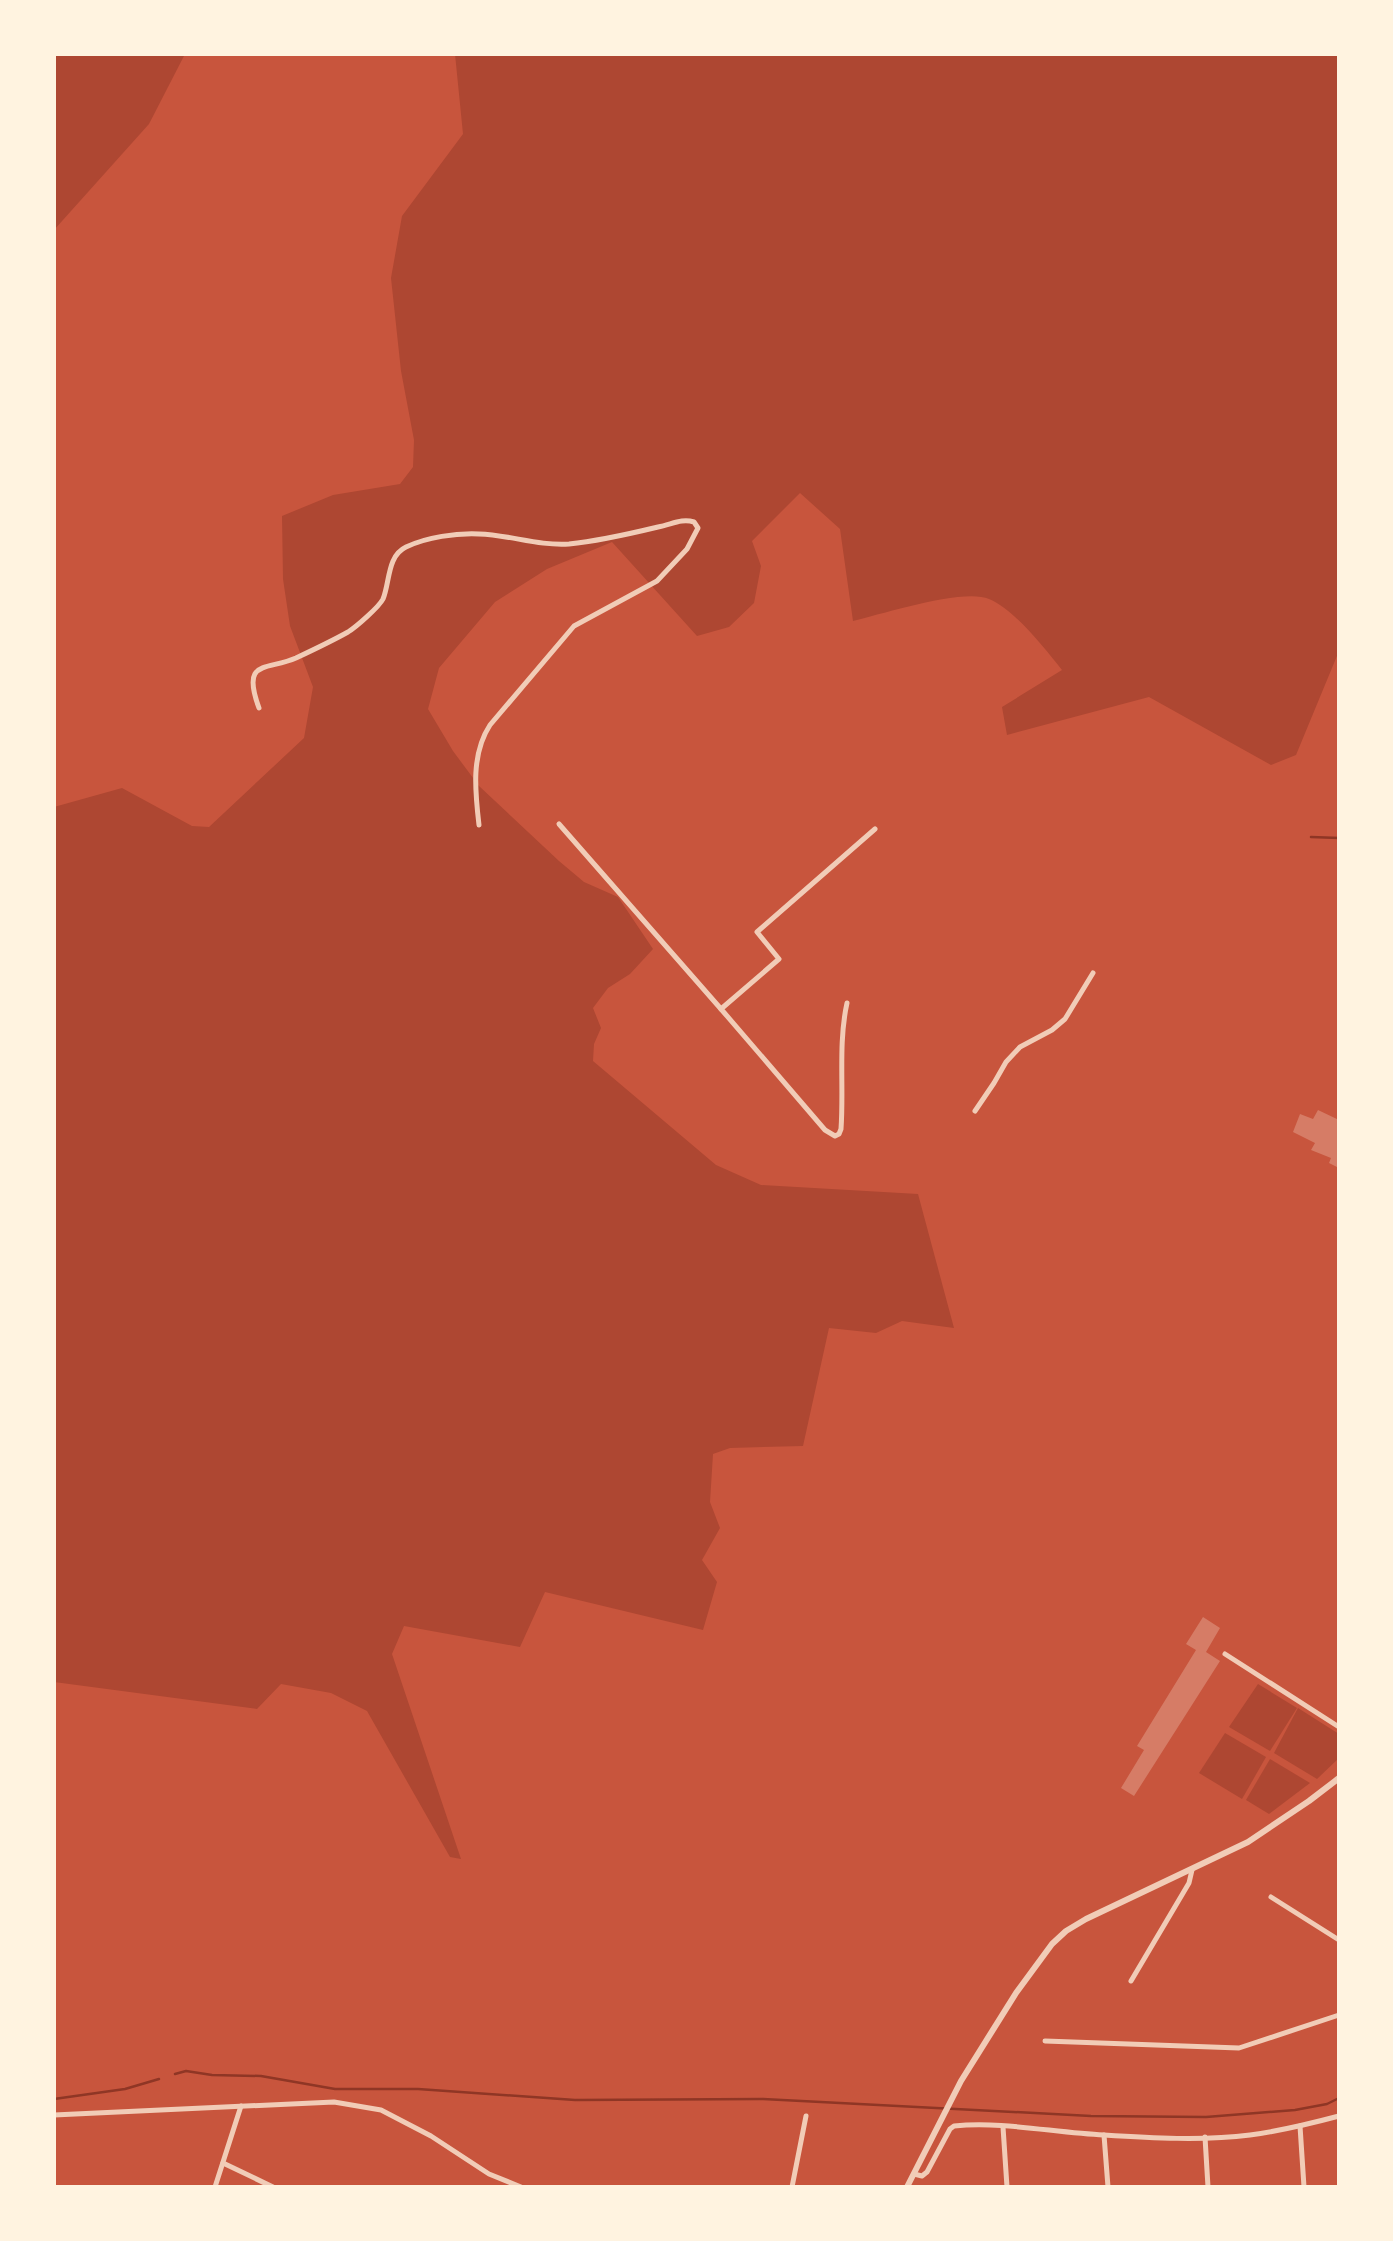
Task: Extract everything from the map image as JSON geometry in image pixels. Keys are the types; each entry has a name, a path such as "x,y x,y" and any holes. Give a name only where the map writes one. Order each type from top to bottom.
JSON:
{"street":[{"path":"259,708 252,682 258,670 270,664 293,659 351,631 382,601 393,560 403,548 446,536 479,534 546,545 571,544 662,527 678,521 694,522 698,528 695,537 674,565 657,581 574,626 490,725 481,739 477,765 475,794 479,825"},
{"path":"559,824 825,1130 835,1136 841,1129 842,1025 847,1003"},
{"path":"721,1009 779,959 757,932 875,830"},
{"path":"975,1111 1006,1062 1020,1047 1052,1030 1066,1019 1093,973"},
{"path":"1225,1654 1339,1727"},
{"path":"907,2187 949,2103 992,2029 1052,1944 1066,1931 1086,1919 1248,1842 1339,1777"},
{"path":"1132,1981 1189,1883 1192,1870"},
{"path":"1271,1896 1339,1940"},
{"path":"1045,2041 1239,2048 1339,2015"},
{"path":"54,2116 334,2102 381,2110 431,2136 489,2174 521,2187"},
{"path":"215,2187 241,2106"},
{"path":"792,2187 806,2116"},
{"path":"914,2174 922,2176 927,2172 954,2126 1104,2135 1248,2136 1339,2116"},
{"path":"1300,2126 1304,2187"},
{"path":"1003,2127 1007,2187"},
{"path":"1104,2135 1108,2187"},
{"path":"1206,2137 1208,2187"},
{"path":"223,2163 274,2187"}],"shaded area":[{"path":"54,54 185,54 149,124 54,230"},
{"path":"455,54 1339,54 1339,651 1296,755 1271,765 1149,697 1007,735 1002,707 1062,670 1038,641 1009,611 989,599 977,596 942,599 853,621 840,529 800,493 752,541 761,566 754,603 729,627 697,636 612,542 547,569 495,602 439,668 428,709 453,751 479,786 584,882 618,897 653,949 630,974 608,988 593,1008 601,1028 594,1044 593,1061 716,1165 761,1185 918,1194 954,1328 902,1321 876,1333 829,1328 803,1446 730,1448 713,1454 710,1502 720,1528 702,1560 717,1582 703,1630 545,1592 520,1647 404,1626 392,1654 461,1859 450,1857 367,1711 331,1693 281,1684 257,1709 54,1682 54,807 122,788 192,826 209,827 304,738 313,687 290,626 283,579 282,516 333,495 400,484 413,467 414,440 401,371 391,278 402,216 463,134"},
{"path":"1258,1684 1297,1708 1270,1751 1229,1727"},
{"path":"1298,1708 1339,1734 1339,1758 1317,1779 1274,1753"},
{"path":"1225,1733 1266,1757 1242,1799 1199,1773"},
{"path":"1270,1759 1310,1783 1269,1814 1246,1800"}],"building":[{"path":"1318,1110 1339,1120 1339,1168 1329,1163 1331,1158 1311,1150 1315,1143 1293,1132 1300,1114 1313,1119"},
{"path":"1203,1617 1220,1628 1206,1652 1220,1661 1134,1796 1121,1788 1144,1750 1137,1746 1196,1650 1186,1644"}],"waterway":[{"path":"1311,837 1339,838"},
{"path":"175,2074 186,2071 212,2075 261,2076 335,2089 418,2089 575,2100 763,2099 1091,2116 1206,2117 1295,2110 1327,2104 1339,2098"},
{"path":"54,2099 125,2089 159,2079"}]}
